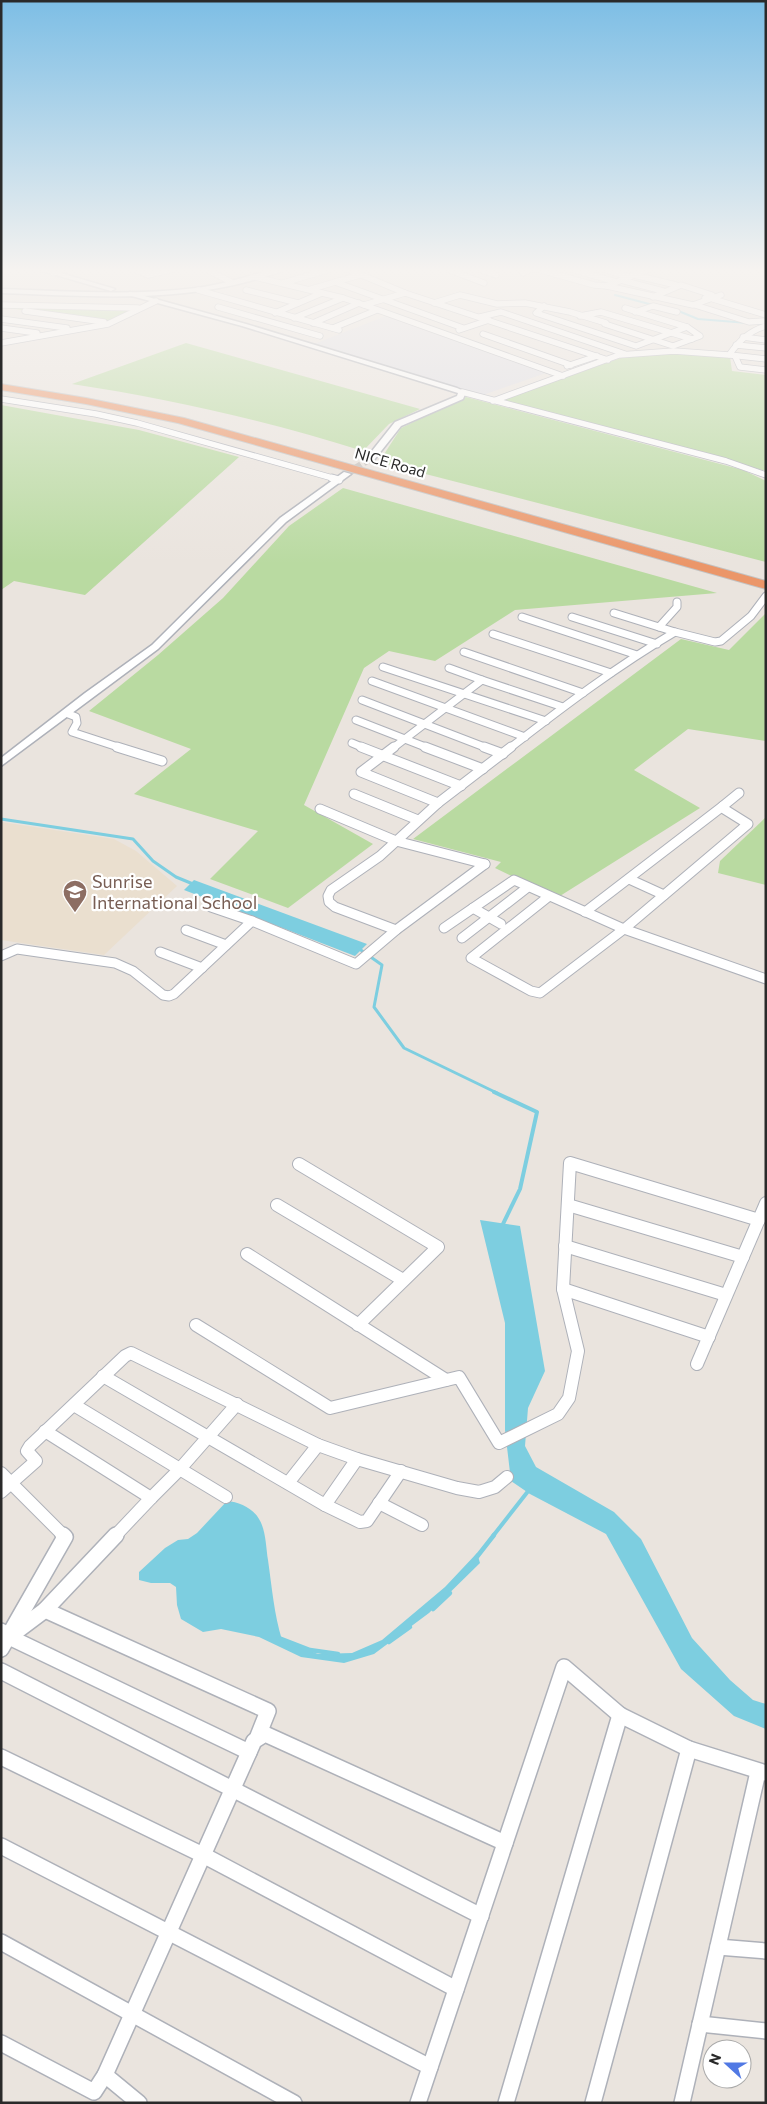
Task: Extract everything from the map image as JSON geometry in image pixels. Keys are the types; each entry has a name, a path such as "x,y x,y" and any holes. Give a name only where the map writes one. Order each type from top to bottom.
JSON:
{"highway":[{"name":"NICE Road","path":"1,381 122,401 189,416 766,576"},
{"name":"NICE Road","path":"1,387 114,406 188,422 766,585"}],"street":[{"path":"383,367 462,392 726,461 766,475"},
{"path":"537,367 563,376"},
{"path":"552,372 565,367"},
{"path":"493,400 588,367"},
{"path":"742,367 766,370"},
{"path":"371,458 398,424 460,397 462,392"},
{"path":"1,399 137,423 339,480"},
{"path":"1,763 126,666 155,647 283,520 347,474"},
{"path":"614,613 715,642 721,641 751,616 765,599"},
{"path":"659,627 678,607 677,602"},
{"path":"522,617 637,656"},
{"path":"572,617 657,644"},
{"path":"396,930 335,907 329,902 328,896 331,890 380,856 418,820 563,707 675,632"},
{"path":"493,634 611,674"},
{"path":"464,652 583,693"},
{"path":"384,667 546,721"},
{"path":"449,668 563,707"},
{"path":"438,804 361,772 482,680"},
{"path":"372,681 526,737"},
{"path":"362,700 503,754"},
{"path":"66,713 76,717 77,723 72,732 162,761"},
{"path":"356,720 483,769"},
{"path":"352,743 461,786"},
{"path":"585,912 739,793"},
{"path":"354,794 418,820"},
{"path":"548,897 471,958 531,991 540,993 624,929 748,824 723,806"},
{"path":"211,907 252,921 356,964 396,930 485,864 396,841 320,809"},
{"path":"629,878 664,895"},
{"path":"444,928 514,880 548,897 624,929 766,979"},
{"path":"462,938 528,887"},
{"path":"473,908 501,924"},
{"path":"1,956 17,949 115,963 125,966 163,995 169,996 252,921"},
{"path":"186,930 226,945"},
{"path":"160,952 202,968"},
{"path":"196,1325 330,1408 459,1377 499,1443 558,1414 569,1398 578,1351 563,1289 570,1163 759,1220"},
{"path":"299,1164 438,1247 358,1324"},
{"path":"697,1364 766,1203"},
{"path":"276,1205 404,1280"},
{"path":"568,1205 743,1257"},
{"path":"566,1246 726,1295"},
{"path":"248,1254 446,1380"},
{"path":"563,1289 709,1336"},
{"path":"1,1492 36,1462 27,1451 30,1446 124,1356 131,1353 318,1445 357,1459 457,1488 479,1492 495,1487 507,1477"},
{"path":"103,1376 208,1438 360,1522 367,1521 401,1471"},
{"path":"3,1639 45,1610 179,1470 238,1404"},
{"path":"74,1405 226,1497"},
{"path":"46,1431 151,1498"},
{"path":"288,1483 318,1445"},
{"path":"325,1504 357,1459"},
{"path":"1,1473 66,1537 3,1639"},
{"path":"379,1503 422,1525"},
{"path":"1,2043 87,2090 92,2097 105,2075 268,1711 45,1610"},
{"path":"3,1639 249,1752"},
{"path":"418,2103 564,1667 620,1715 689,1749 762,1772 718,1947 682,2103"},
{"path":"1,1671 480,1916"},
{"path":"506,2103 620,1715"},
{"path":"258,1736 270,1735 505,1843"},
{"path":"593,2103 689,1749"},
{"path":"1,1757 203,1855 456,1989"},
{"path":"1,1846 430,2067"},
{"path":"1,1942 294,2103"},
{"path":"718,1947 766,1952"},
{"path":"700,2024 766,2031"},
{"path":"105,2075 139,2103"}],"shaded area":[{"path":"391,367 530,367 546,373 483,395"},
{"name":"Sunrise International School","path":"1,822 114,839 136,851 177,886 104,955 1,940"}],"green space":[{"path":"119,367 272,367 420,409 389,424 363,451 219,412 72,384"},
{"path":"594,367 731,367 732,371 766,375 766,471 502,400"},
{"path":"466,397 743,470 766,481 766,562 379,462 401,428"},
{"path":"1,405 139,430 239,457 85,595 14,581 1,590"},
{"path":"343,488 717,593 515,610 435,661 389,651 364,668 304,805 373,844 288,908 210,879 258,831 134,794 191,749 89,711 158,655 223,598 289,526"},
{"path":"766,613 766,741 688,729 634,770 700,808 552,901 542,891 495,868 501,862 413,839 681,639 729,650"},
{"path":"766,817 766,885 718,873 720,861"}],"water":[{"path":"194,880 367,944 355,956 184,890"},
{"path":"480,1220 520,1226 545,1371 528,1408 525,1446 536,1467 614,1512 641,1539 692,1638 730,1680 753,1700 766,1704 766,1729 734,1716 681,1669 606,1534 530,1494 511,1481 505,1430 505,1323"},
{"path":"227,1501 241,1504 249,1509 256,1515 263,1528 275,1611 282,1640 318,1654 352,1653 382,1640 445,1587 477,1553 480,1563 429,1613 374,1654 344,1663 301,1657 259,1637 221,1629 203,1632 181,1619 177,1605 176,1587 170,1583 151,1583 139,1580 139,1572 165,1548 178,1540 188,1539 197,1533"}],"waterway":[{"path":"1,819 133,839 153,861 176,877 193,884"},
{"path":"358,948 382,965 374,1007 404,1048 497,1093"},
{"path":"494,1092 537,1112 520,1189 502,1226"},
{"path":"493,1536 529,1490"},
{"path":"476,1558 494,1535"},
{"path":"433,1609 450,1593"},
{"path":"389,1642 410,1627"},
{"path":"279,1638 310,1650 338,1654"}],"tunnel":[{"path":"347,474 371,458"}],"place":[{"name":"Sunrise International School","path":"75,913"}]}
